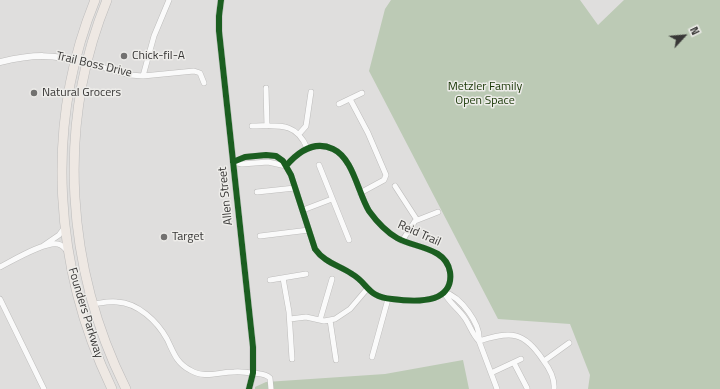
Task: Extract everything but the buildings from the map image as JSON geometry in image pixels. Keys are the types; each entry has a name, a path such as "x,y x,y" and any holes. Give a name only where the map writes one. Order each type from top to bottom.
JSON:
{"highway":[{"name":"Founders Parkway","path":"95,0 76,60 67,104 63,147 62,187 65,227 73,280 87,328 112,389"},
{"name":"Founders Parkway","path":"107,0 97,25 86,63 76,123 74,178 76,216 81,260 92,304 107,347 126,389"},
{"path":"73,280 85,298 92,304"}],"street":[{"path":"143,76 154,36 169,0"},
{"name":"Allen Street","path":"221,0 218,31 253,347 253,374 249,389"},
{"name":"Trail Boss Drive","path":"0,62 23,56 53,56 76,60 117,73 130,75 143,76 194,71 200,73 204,83"},
{"path":"266,88 267,126"},
{"path":"299,134 306,126 311,92"},
{"path":"340,104 362,93"},
{"path":"350,99 370,138 386,175 384,180 360,193"},
{"path":"252,126 288,127 299,134 307,148 296,155 286,166"},
{"name":"Reid Trail","path":"307,148 324,146 332,148 340,154 348,164 369,210 380,225 388,233 402,241 432,251 444,260 449,270 450,277 449,284 444,292"},
{"path":"233,162 242,164 271,162 286,166 291,175 303,210 313,246 320,256 328,262 355,276 367,289 377,296 388,299 430,300 438,297 444,292 448,300 465,319 479,341 497,389"},
{"path":"319,164 349,240"},
{"path":"395,186 417,220"},
{"path":"257,192 295,188"},
{"path":"303,210 332,199"},
{"path":"402,241 414,222 438,212"},
{"path":"0,266 41,247 59,235 65,227"},
{"path":"260,236 309,230"},
{"path":"41,247 59,244 68,252"},
{"path":"270,280 306,274"},
{"path":"284,278 290,319 292,359"},
{"path":"320,320 332,280"},
{"path":"290,319 306,317 320,320 330,320 340,317 347,312 367,289"},
{"path":"0,299 44,389"},
{"path":"372,357 388,299"},
{"path":"92,304 117,302 128,303 137,308 160,328 178,361 195,373 205,375 234,372 253,374 258,373 269,377 272,389"},
{"path":"330,320 336,360"},
{"path":"479,341 505,334 518,336 526,340 533,346 544,361 552,376 554,389"},
{"path":"544,361 570,342"},
{"path":"491,373 521,359"},
{"path":"514,363 527,388"}],"green space":[{"name":"Metzler Family Open Space","path":"391,0 580,0 598,25 624,0 720,0 720,389 588,389 590,375 570,324 498,319 369,71 385,9"},
{"path":"463,360 469,389 255,389 255,387 266,382 385,374"}],"cycle path":[{"path":"221,0 219,31 253,347 253,373 249,389"},
{"path":"233,162 245,157 266,155 276,156 283,161 291,175 315,249 323,258 358,278 373,293 384,298 428,300 435,298 446,290 450,277 447,264 436,253 397,238 375,219 365,204 346,160 340,154 333,149 326,147 313,147 301,152 286,166"}],"place":[{"name":"Chick-fil-A","path":"124,56"},
{"name":"Natural Grocers","path":"34,93"},
{"name":"Target","path":"164,237"}]}
